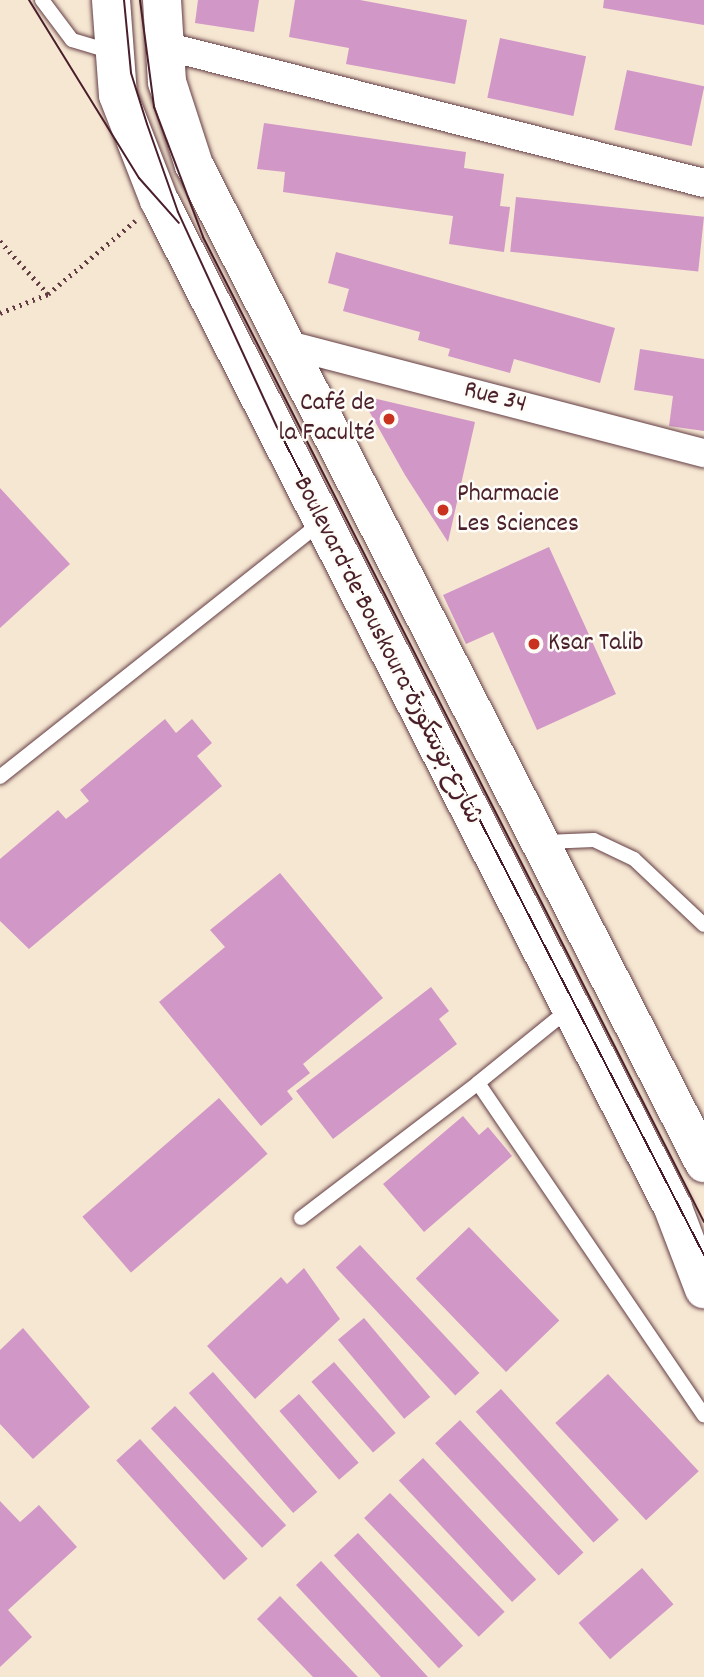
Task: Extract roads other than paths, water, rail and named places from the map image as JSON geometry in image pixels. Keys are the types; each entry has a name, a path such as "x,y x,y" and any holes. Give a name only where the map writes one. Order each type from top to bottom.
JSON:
{"street":[{"name":"Boulevard de Bouskoura شارع بوسكورة","path":"111,0 112,51 130,136 159,200 568,1010 673,1208 704,1289"},
{"name":"Boulevard de Bouskoura شارع بوسكورة","path":"162,0 161,45 194,166 704,1163"},
{"path":"161,45 704,183"},
{"name":"Rue 34","path":"285,344 704,453"}],"lane":[{"path":"42,0 72,40 112,51"},
{"path":"0,777 321,522"},
{"path":"540,842 594,840 634,859 704,925"},
{"path":"301,1218 478,1083 568,1010"},
{"path":"478,1083 704,1415"}],"tram line":[{"path":"29,0 139,178 179,223"},
{"path":"124,0 131,73 178,212 277,427 704,1255"},
{"path":"140,0 154,107 203,237 704,1222"}],"place":[{"name":"Café de la Faculté","path":"389,419"},
{"name":"Pharmacie Les Sciences","path":"443,510"},
{"name":"Ksar Talib","path":"534,644"}]}
